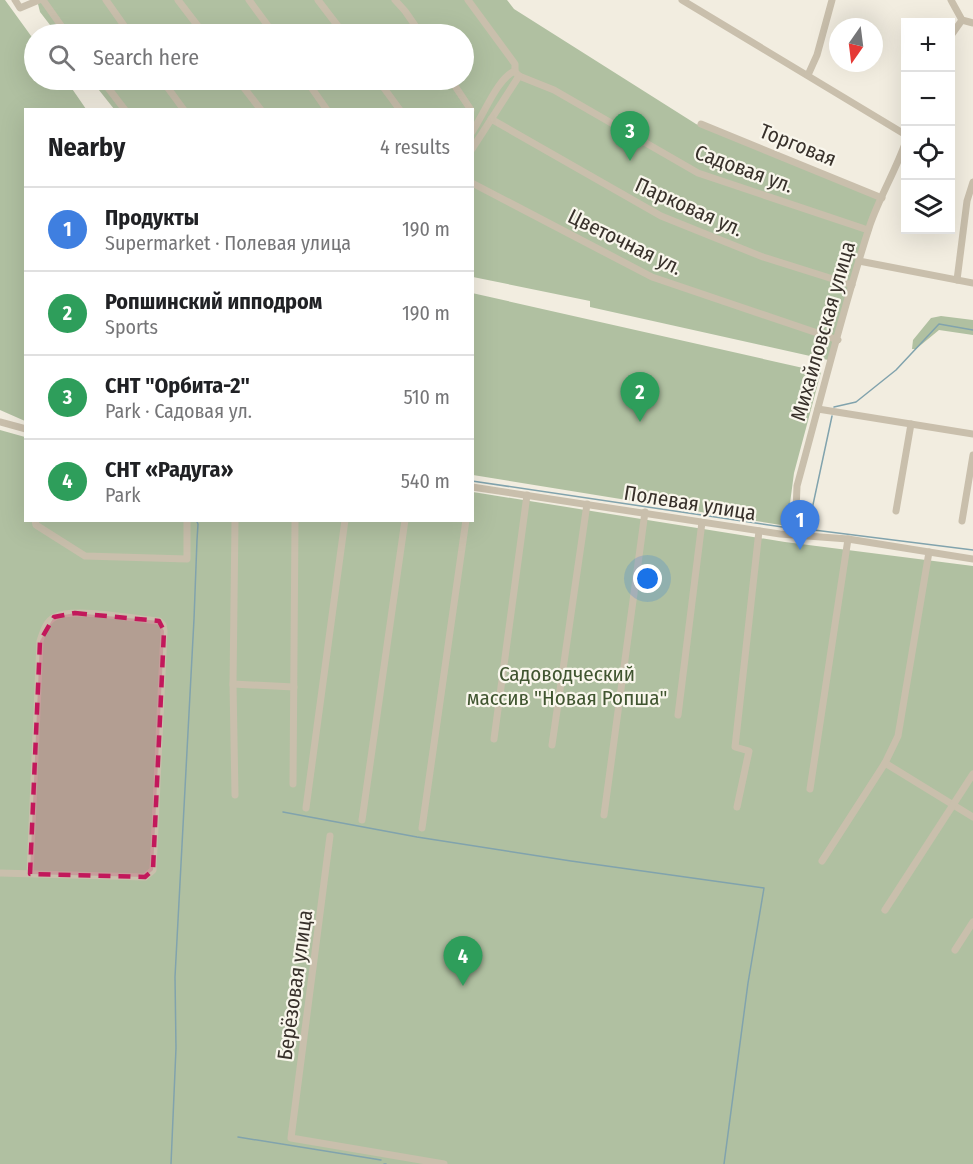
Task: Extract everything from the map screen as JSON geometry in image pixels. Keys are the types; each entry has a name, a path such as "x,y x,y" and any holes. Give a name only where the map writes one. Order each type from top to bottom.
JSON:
{"street":[{"path":"15,0 20,8 41,0 59,24"},
{"path":"106,0 123,24"},
{"path":"178,0 196,24"},
{"path":"249,0 267,24"},
{"path":"318,0 336,24"},
{"path":"395,0 414,24"},
{"path":"468,0 515,64 517,73 474,146"},
{"path":"682,0 901,132"},
{"path":"808,75 817,55 832,0"},
{"path":"951,0 962,20 973,23"},
{"path":"955,31 962,20"},
{"path":"474,129 497,87 507,76 517,73"},
{"name":"Садовая ул.","path":"517,73 554,90 698,173 868,230"},
{"path":"110,90 123,108"},
{"path":"169,90 182,108"},
{"path":"246,90 259,108"},
{"path":"313,90 326,108"},
{"path":"385,90 399,108"},
{"path":"458,90 471,108"},
{"path":"474,112 483,115"},
{"name":"Парковая ул.","path":"491,119 661,216 764,257 852,285"},
{"name":"Торговая","path":"701,124 882,198"},
{"name":"Михайловская улица","path":"802,535 796,511 797,486 868,230 901,155"},
{"path":"957,280 967,201 973,182"},
{"name":"Цветочная ул.","path":"474,184 652,277 837,340"},
{"path":"859,261 973,283"},
{"path":"818,409 973,434"},
{"path":"0,422 24,428"},
{"path":"896,511 910,424"},
{"path":"962,521 973,454"},
{"name":"Полевая улица","path":"474,487 759,531 848,539 973,559"},
{"path":"494,739 527,495"},
{"path":"552,745 587,504"},
{"path":"604,815 645,512"},
{"path":"35,522 36,525 85,556 186,560 187,522"},
{"path":"235,522 233,684 235,795"},
{"path":"293,784 295,522"},
{"path":"306,808 345,522"},
{"path":"362,820 405,522"},
{"path":"422,828 466,522"},
{"path":"678,715 702,522"},
{"path":"737,807 748,751 735,747 759,531"},
{"path":"810,789 848,539"},
{"path":"822,861 885,763 898,736 929,552"},
{"path":"0,873 30,874 145,877 153,870 164,631 159,621 75,613 54,617 45,626 40,641 30,874"},
{"path":"233,684 294,687"},
{"path":"885,763 973,817"},
{"path":"885,910 973,774"},
{"name":"Берёзовая улица","path":"330,836 291,1138 444,1164"},
{"path":"955,950 973,922"}],"highlighted area":[{"path":"75,613 159,621 164,631 153,870 145,877 30,874 40,641 54,617"}],"green space":[{"path":"0,0 5,0 24,26 24,90 73,90 85,108 24,108 24,421 0,410"},
{"path":"37,0 507,0 514,9 696,124 879,199 828,360 590,307 590,301 474,277 474,108 113,108 99,90 474,90 474,24 49,24 40,12"},
{"path":"474,293 821,372 794,473 787,526 474,475"},
{"path":"941,316 973,320 973,335 939,330 916,349 912,349 913,340 931,318"},
{"name":"Садоводческий массив \"Новая Ропша\"","path":"0,430 24,437 24,522 474,522 474,492 785,542 973,566 973,1164 0,1164"}],"waterway":[{"path":"834,407 856,402 896,370 939,324 973,330"},
{"path":"808,528 832,416"},
{"path":"474,481 796,529"},
{"path":"171,1164 176,1048 175,977 197,522"},
{"path":"806,529 973,550"},
{"path":"283,812 417,837 764,888 748,983 724,1164"},
{"path":"238,1137 381,1160"}],"place":[{"name":"СНТ \"Орбита-2\"","path":"630,161"},
{"name":"Ропшинский ипподром","path":"640,422"},
{"name":"Продукты","path":"800,550"},
{"name":"СНТ «Радуга»","path":"463,986"}]}
